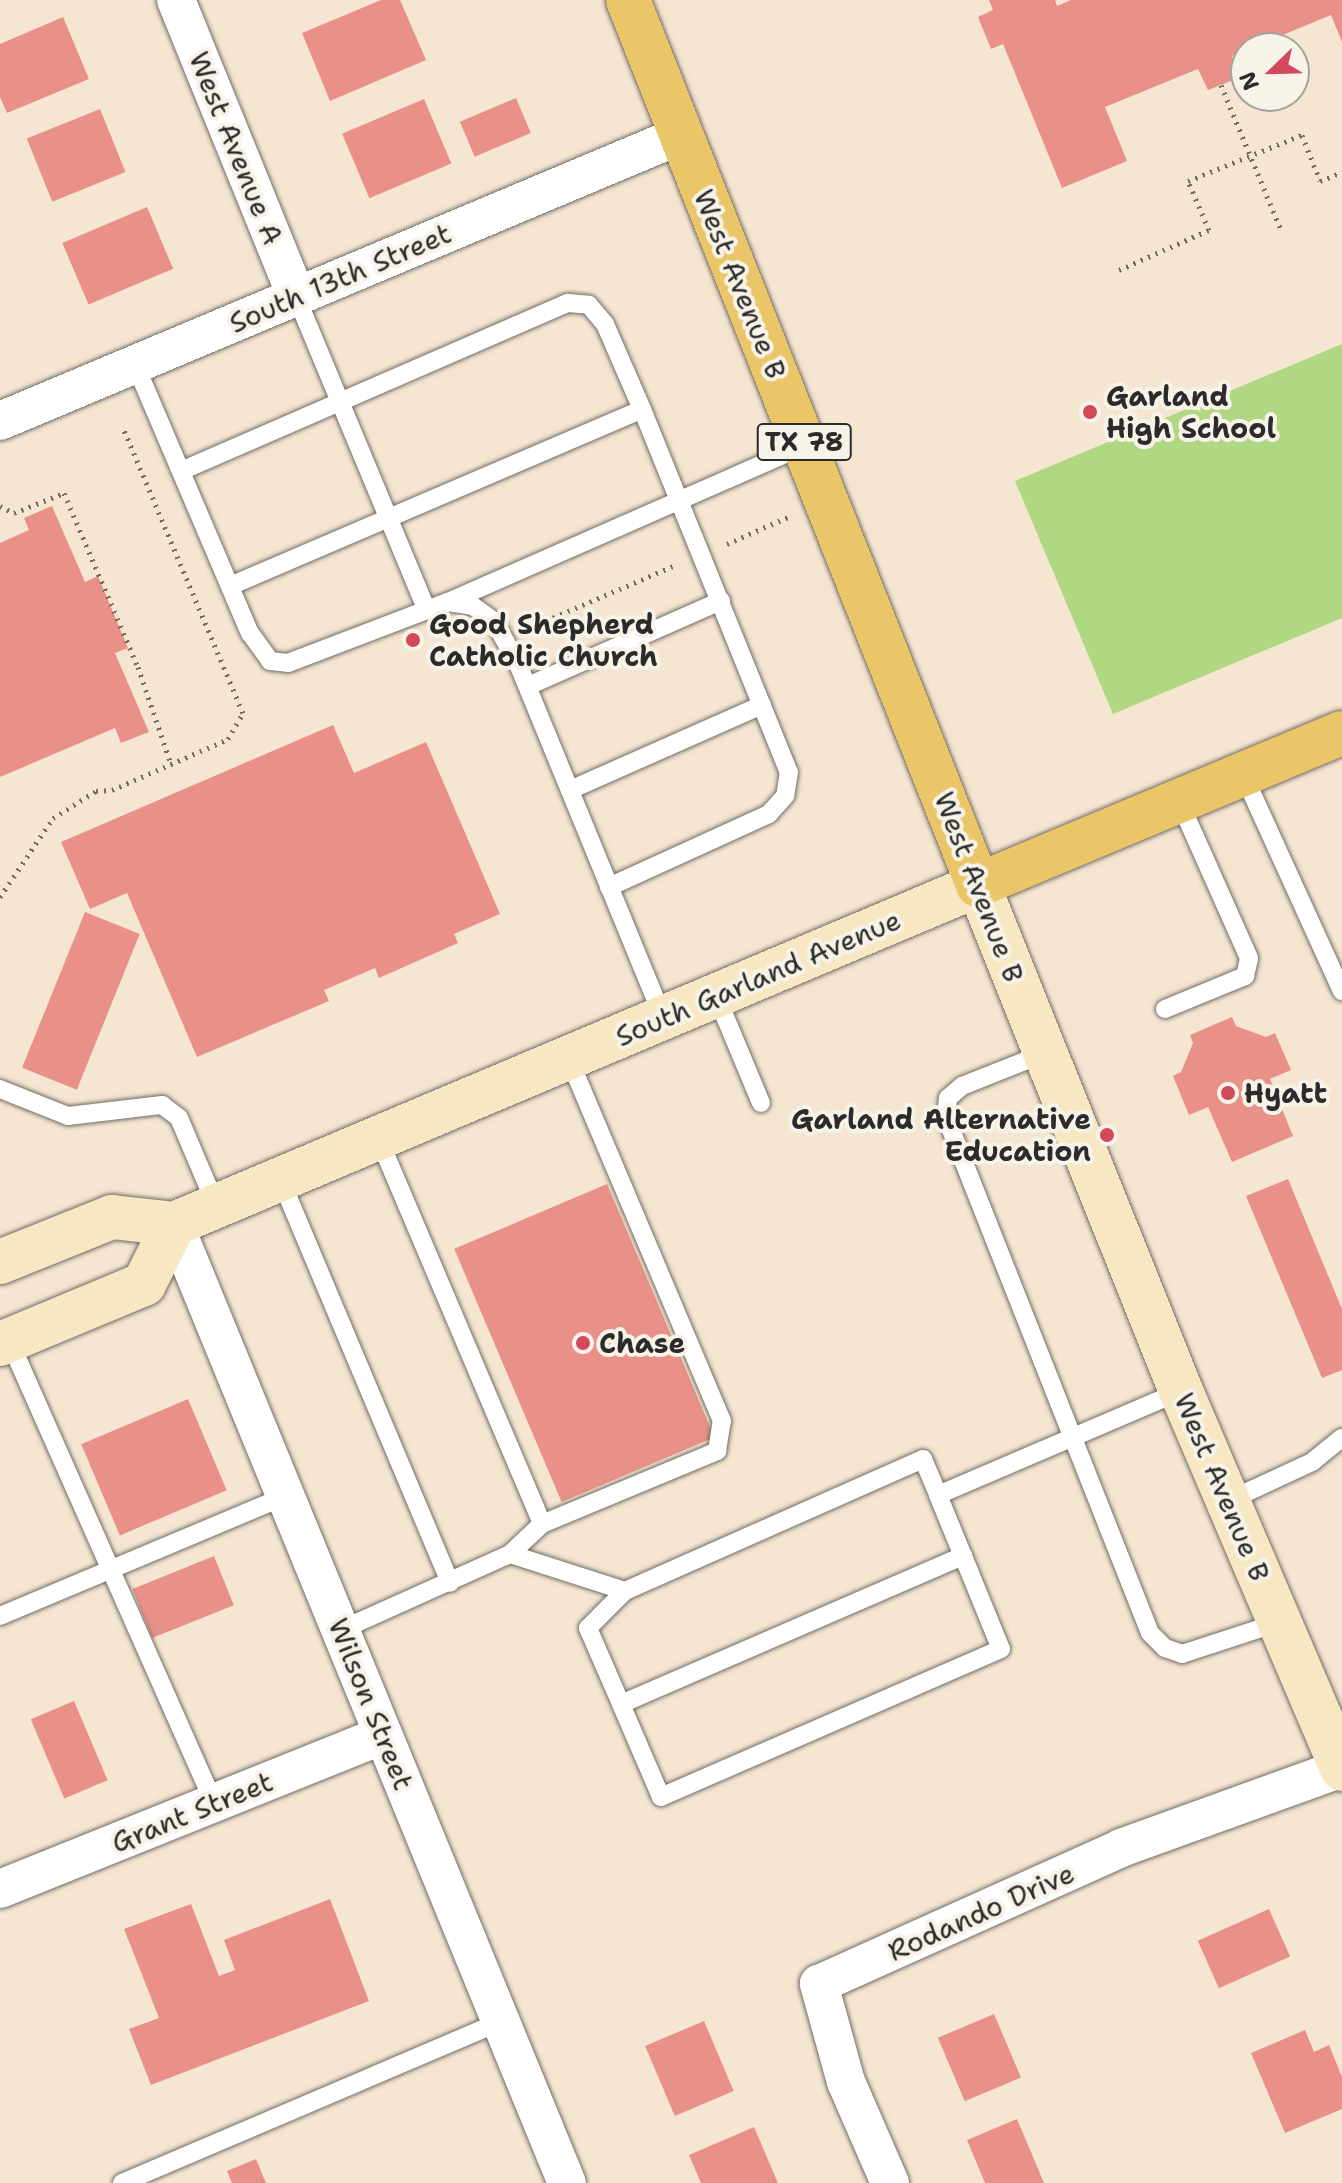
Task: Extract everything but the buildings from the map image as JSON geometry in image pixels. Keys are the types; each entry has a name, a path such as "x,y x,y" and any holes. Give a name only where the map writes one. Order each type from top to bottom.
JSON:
{"main road":[{"name":"West Avenue B","path":"628,0 1181,1391 1342,1768"},
{"name":"South Garland Avenue","path":"174,1224 1342,733"},
{"path":"0,1262 112,1217 174,1224 144,1284 4,1342"}],"street":[{"name":"West Avenue A","path":"176,0 296,296"},
{"name":"South 13th Street","path":"0,421 681,135"},
{"name":"Wilson Street","path":"174,1224 567,2183"},
{"name":"Grant Street","path":"0,1889 383,1735"},
{"name":"Rodando Drive","path":"890,2183 846,2082 819,1984 1121,1848 1342,1768"}],"lane":[{"path":"296,296 427,610"},
{"path":"181,471 568,303 589,305 605,324 642,409 789,772 785,796 769,814 609,887"},
{"path":"135,364 250,633 270,661 288,663 448,602 805,445"},
{"path":"230,586 642,409"},
{"path":"528,686 721,601"},
{"path":"448,602 473,606 494,621 528,686 663,1018"},
{"path":"570,790 762,705"},
{"path":"1243,774 1342,991"},
{"path":"1165,1009 1245,976 1249,958 1179,801"},
{"path":"716,995 761,1103"},
{"path":"1045,1053 962,1086 948,1098 946,1117 1150,1633 1165,1648 1182,1654 1280,1622"},
{"path":"341,1630 510,1554 542,1524 717,1451 722,1421 568,1057"},
{"path":"0,1089 68,1116 162,1105 179,1118 216,1205"},
{"path":"378,1137 542,1524"},
{"path":"280,1178 450,1583"},
{"path":"4,1342 111,1567 214,1803"},
{"path":"938,1495 1181,1391"},
{"path":"1228,1501 1312,1462 1342,1438"},
{"path":"923,1459 938,1495 1001,1649 661,1797 588,1628 625,1591 923,1459"},
{"path":"0,1616 285,1496"},
{"path":"510,1554 625,1591"},
{"path":"621,1704 963,1556"},
{"path":"122,2183 501,2021"}],"path":[{"path":"1221,85 1281,230"},
{"path":"1119,270 1209,230 1188,181 1302,135 1320,181 1342,172"},
{"path":"0,897 53,818 96,791 112,790 228,739 243,713 123,427"},
{"path":"0,506 14,513 64,493 138,667 171,764"},
{"path":"727,544 790,516"},
{"path":"531,627 676,565"}],"green space":[{"path":"1342,344 1342,618 1113,714 1015,481"}],"place":[{"name":"Garland High School","path":"1090,412"},
{"name":"Good Shepherd Catholic Church","path":"413,640"},
{"name":"Hyatt","path":"1228,1093"},
{"name":"Garland Alternative Education","path":"1107,1135"},
{"name":"Chase","path":"583,1343"}]}
